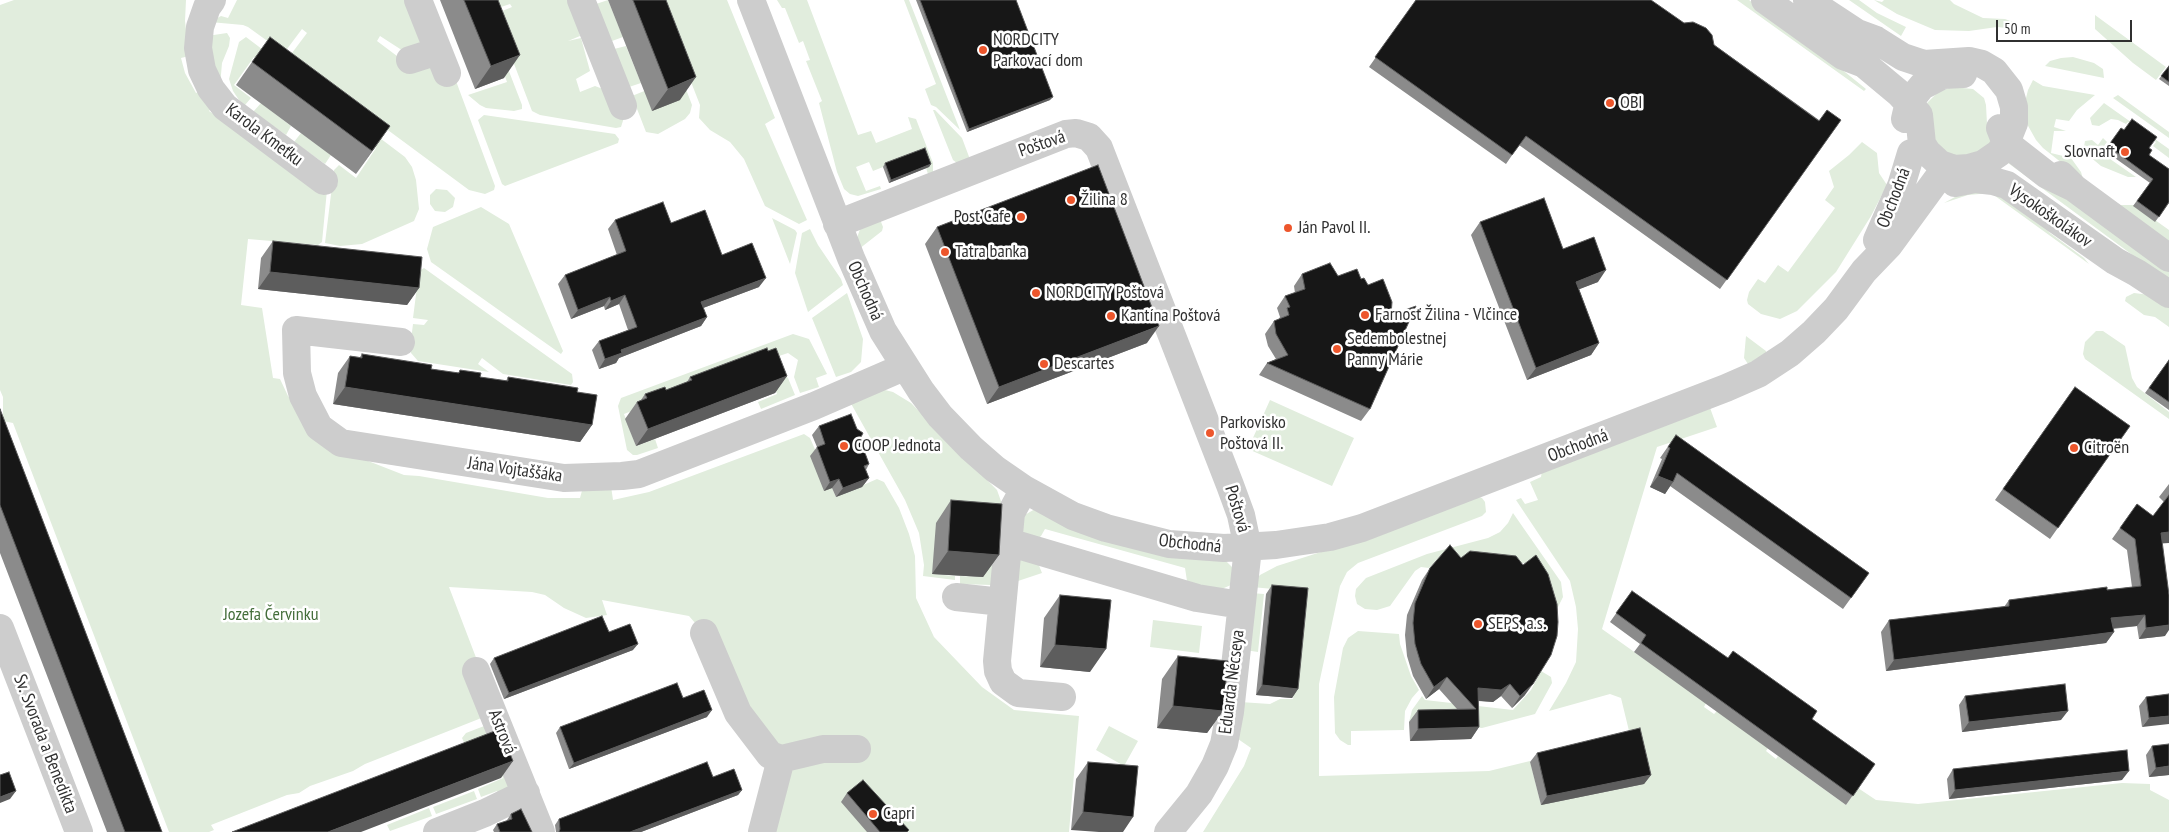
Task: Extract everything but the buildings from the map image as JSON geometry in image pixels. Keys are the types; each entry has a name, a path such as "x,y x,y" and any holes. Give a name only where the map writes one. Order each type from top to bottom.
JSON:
{"street":[{"name":"Karola Kmeťku","path":"212,0 207,7 200,27 198,48 202,70 210,89 225,107 324,180"},
{"path":"410,60 442,62 418,0"},
{"path":"581,0 623,106"},
{"name":"Obchodná","path":"751,0 837,224 883,331 904,367 940,416 971,448 995,469 1024,489 1073,516 1139,538 1198,547 1248,548 1304,542 1362,528 1758,374 1790,353 1814,332 1836,309 1864,271 1950,177"},
{"path":"1765,0 1850,45 1870,50 1910,73 1931,80"},
{"path":"1806,0 1850,45 1907,113 1918,115 1920,134 1927,152 1950,177"},
{"path":"1850,45 1876,40 1903,57 1924,64 1954,60 1982,64 1994,71 2009,90 2014,107 2010,133 2001,134 2001,111 1998,97 1985,82 1970,74 1954,73 1931,80 1922,86 1907,113 1906,140 1910,153 1918,164 1950,177"},
{"name":"Poštová","path":"837,224 1066,134 1076,133 1089,137 1099,148 1187,374 1241,514 1248,548"},
{"name":"Vysokoškolákov","path":"1950,177 1983,164 1999,153 2010,133 2047,175 2074,188 2169,258"},
{"name":"Obchodná","path":"1864,271 1901,186 1910,153"},
{"name":"Vysokoškolákov","path":"1983,164 1993,165 2020,178 2111,246 2137,272"},
{"name":"Vysokoškolákov","path":"1950,177 1994,180 2008,185 2115,261 2137,272 2169,294"},
{"name":"Jána Vojtaššáka","path":"401,342 296,330 297,374 303,396 319,427 341,443 564,478 639,474 814,406 904,367"},
{"path":"1024,489 1011,513 997,661 1003,682 1018,693 1062,697"},
{"name":"Eduarda Nécseya","path":"1008,542 1197,598 1241,605"},
{"name":"Eduarda Nécseya","path":"1168,832 1198,794 1215,766 1224,744 1230,712 1248,548"},
{"path":"956,597 1002,602"},
{"name":"Sv. Svorada a Benedikta","path":"0,628 79,832"},
{"path":"704,633 738,713 770,755 781,758 823,749 857,749"},
{"name":"Astrová","path":"476,671 541,832"},
{"path":"764,822 781,758"},
{"path":"452,829 526,793"}],"green space":[{"name":"Jozefa Červinku","path":"14,0 186,0 185,21 189,56 181,58 185,73 196,93 202,90 215,104 209,111 327,190 322,242 318,245 248,239 241,305 262,308 273,378 280,379 288,396 340,450 404,475 548,498 580,498 583,487 611,486 613,500 649,492 804,434 810,438 836,497 877,479 884,482 899,508 909,534 915,556 916,598 934,637 982,687 1014,710 1079,716 1069,832 769,832 785,764 702,631 689,616 602,600 607,615 586,618 564,608 545,595 532,592 449,587 480,668 489,715 365,764 353,771 310,786 299,793 287,795 211,825 214,830 209,832 169,832 13,423 3,421 3,397 0,390 0,5"},
{"path":"237,0 412,0 428,51 411,56 380,36 377,41 409,65 431,59 456,81 495,186 494,190 485,194 469,190 289,57 307,33 302,29 284,53 248,27 210,22 221,16 228,18"},
{"path":"488,0 573,0 580,36 568,41 581,38 590,71 576,79 580,92 595,86 608,91 627,108 621,127 616,128 540,115 532,111 495,14 512,7 510,4 492,10"},
{"path":"608,0 623,37 612,41 596,4"},
{"path":"659,0 727,0 775,118 765,124 807,220 799,224 765,206 744,159 730,142 710,130 699,118 700,105"},
{"path":"777,0 807,0 858,135 871,131 876,143 912,129 908,117 916,119 933,163 933,172 929,177 926,168 929,167 923,151 873,171 869,162 856,167 866,191 880,186 881,189 858,196 850,194 844,189 837,172 819,103 822,101 806,61 810,60 803,41 799,43 785,8 782,8"},
{"path":"904,0 909,0 960,130 936,107 931,105 925,89 936,84"},
{"path":"1737,0 1749,0 1824,55 1866,89 1864,91"},
{"path":"1849,0 1859,0 1877,13 1906,27 1901,36"},
{"path":"1874,0 1882,2 1884,0 1950,0 1954,4 1983,18 2005,19 2013,22 2016,32 2007,28 1997,27 1969,31 1935,30 1897,14"},
{"path":"2095,15 2166,67 2156,80 2133,63 2095,29"},
{"path":"227,33 230,38 229,46 222,63 220,86 207,36"},
{"path":"246,37 405,157 412,167 416,180 419,209 414,221 362,244 340,246 325,243 334,170 339,165 356,178 376,148 254,57 234,85 251,98 245,105 239,100 233,91 229,79 239,42"},
{"path":"626,46 641,83 629,87 614,49"},
{"path":"2073,57 2094,63 2103,69 2104,78 2045,66 2050,61"},
{"path":"505,61 522,109 514,111 486,108 468,95 507,82 500,62"},
{"path":"681,76 692,105 690,113 685,119 658,134 646,132 632,96"},
{"path":"2033,80 2043,86 2095,95 2077,110 2069,121 2056,119 2054,127 2066,131 2054,131 2051,153 2071,158 2081,172 2083,179 2120,205 2134,205 2169,230 2169,244 2077,175 2043,148 2036,140 2027,124 2025,102"},
{"path":"1952,87 1973,89 1984,98 1987,124 1992,142 1976,153 1960,156 1952,155 1938,146 1934,137 1930,110 1927,103 1938,92"},
{"path":"2118,95 2169,132 2169,138 2113,98"},
{"path":"261,103 291,126 286,135 253,112"},
{"path":"2104,103 2169,149 2169,158 2153,146 2156,142 2128,122 2126,124 2111,119 2099,126 2092,125 2090,118"},
{"path":"933,110 962,138 971,162 957,163 953,160"},
{"path":"484,115 615,134 619,139 618,143 505,186 502,184 478,120"},
{"path":"301,133 331,155 325,164 294,142"},
{"path":"2103,138 2107,142 2100,152 2136,177 2128,177 2101,166 2089,156 2084,147 2085,141 2092,140 2098,145"},
{"path":"1862,142 1877,153 1879,173 1887,185 1871,216 1836,272 1797,311 1780,319 1761,314 1748,304 1749,292 1758,279 1765,283 1778,265 1788,272 1835,208 1825,200 1834,187 1829,171"},
{"path":"2010,152 2169,270 2169,282 2004,160"},
{"path":"436,189 447,190 455,198 453,207 445,212 435,211 430,204 430,195"},
{"path":"1983,189 2001,191 2016,197 2050,233 2084,258 2089,264 1991,193 1968,195 1944,203 1964,192"},
{"path":"481,207 509,224 563,351 561,354 431,262 427,249 433,227"},
{"path":"878,214 883,227 882,231 859,249 857,238 861,226"},
{"path":"772,218 795,230 797,233 790,264"},
{"path":"810,229 843,285 808,312 795,273 802,233"},
{"path":"424,268 572,374 573,382 571,385 503,374 482,358 478,364 489,372 418,361 411,353 410,348 413,324 424,325 428,320 413,318 419,271"},
{"path":"847,293 863,339 861,362 851,372 836,377 812,318"},
{"path":"2134,293 2150,295 2169,308 2169,327 2155,317 2144,315 2125,301 2126,297"},
{"path":"2096,331 2103,331 2125,346 2132,378 2137,387 2169,412 2169,419 2085,359 2083,354 2085,342"},
{"path":"793,334 809,339 827,374 816,378 819,387 800,393 794,377 798,360 788,353 779,356 776,367 788,378 795,395 761,409 758,402 777,394 764,359 624,414 636,446 655,439 658,448 637,455 633,455 627,450 618,406 621,398"},
{"path":"1746,336 1766,351 1766,353 1748,364 1744,358"},
{"path":"881,389 893,392 911,403 997,490 1002,504 991,585 960,584 960,576 983,577 932,574 955,576 955,580 923,576 924,565 919,533 905,500 849,400"},
{"path":"1270,400 1354,438 1332,486 1248,449"},
{"path":"1709,405 1717,427 1657,447 1602,629 1706,703 1704,707 1714,714 1717,711 1768,748 1766,751 1776,759 1778,756 1846,805 1858,788 1876,800 1918,804 2122,783 2150,784 2150,790 2169,800 2169,832 1203,832 1244,766 1251,748 1238,739 1240,702 1270,704 1280,699 1293,699 1303,595 1294,591 1252,587 1255,580 1260,575 1277,566 1371,536 1476,496 1482,498 1485,502 1486,512 1482,516 1358,563 1347,572 1340,586 1319,684 1319,776 1489,771 1530,761 1541,805 1630,735 1621,698 1610,694 1549,711 1576,662 1578,629 1576,607 1570,581 1516,500 1521,498 1525,504 1538,500 1530,482 1541,477 1542,470"},
{"path":"1035,509 1226,561 1233,568 1231,585 1217,591 1187,581 1185,568 1045,529 1037,539 1023,536 1019,524 1023,516"},
{"path":"1513,513 1561,582 1563,597 1558,607 1553,609 1529,566 1525,563 1441,555 1429,568 1421,567 1415,571 1390,606 1377,610 1365,609 1357,604 1356,589 1366,578 1427,554 1488,538 1500,532 1508,523"},
{"path":"1021,558 1038,563 1042,573 1012,583"},
{"path":"1251,593 1264,594 1258,652 1245,650"},
{"path":"1153,620 1202,626 1199,653 1150,647"},
{"path":"1358,631 1399,634 1400,644 1411,676 1419,690 1405,711 1404,730 1351,731 1351,745 1348,745 1340,740 1335,733 1334,697 1343,648 1348,638"},
{"path":"1541,671 1551,677 1552,683 1535,714 1482,728 1409,722 1412,710 1422,696 1425,700 1513,710 1531,690"},
{"path":"492,723 515,778 501,800 497,791 481,797 478,789 503,778 488,743 468,751 462,738 466,733"},
{"path":"1109,726 1138,741 1124,766 1096,750"},
{"path":"474,791 477,799 436,814 433,807"},
{"path":"429,808 432,816 390,831 387,825"}],"place":[{"name":"NORDCITY Parkovací dom","path":"983,50"},
{"name":"OBI","path":"1610,103"},
{"name":"Slovnaft","path":"2125,152"},
{"name":"Žilina 8","path":"1071,200"},
{"name":"Post Cafe","path":"1021,217"},
{"name":"Ján Pavol II.","path":"1288,228"},
{"name":"Tatra banka","path":"945,252"},
{"name":"NORDCITY Poštová","path":"1036,293"},
{"name":"Farnosť Žilina - Vlčince","path":"1365,315"},
{"name":"Kantína Poštová","path":"1111,316"},
{"name":"Sedembolestnej Panny Márie","path":"1337,349"},
{"name":"Descartes","path":"1044,364"},
{"name":"Parkovisko Poštová II.","path":"1210,433"},
{"name":"COOP Jednota","path":"844,446"},
{"name":"Citroën","path":"2074,448"},
{"name":"SEPS, a.s.","path":"1478,624"},
{"name":"Capri","path":"873,814"}]}
